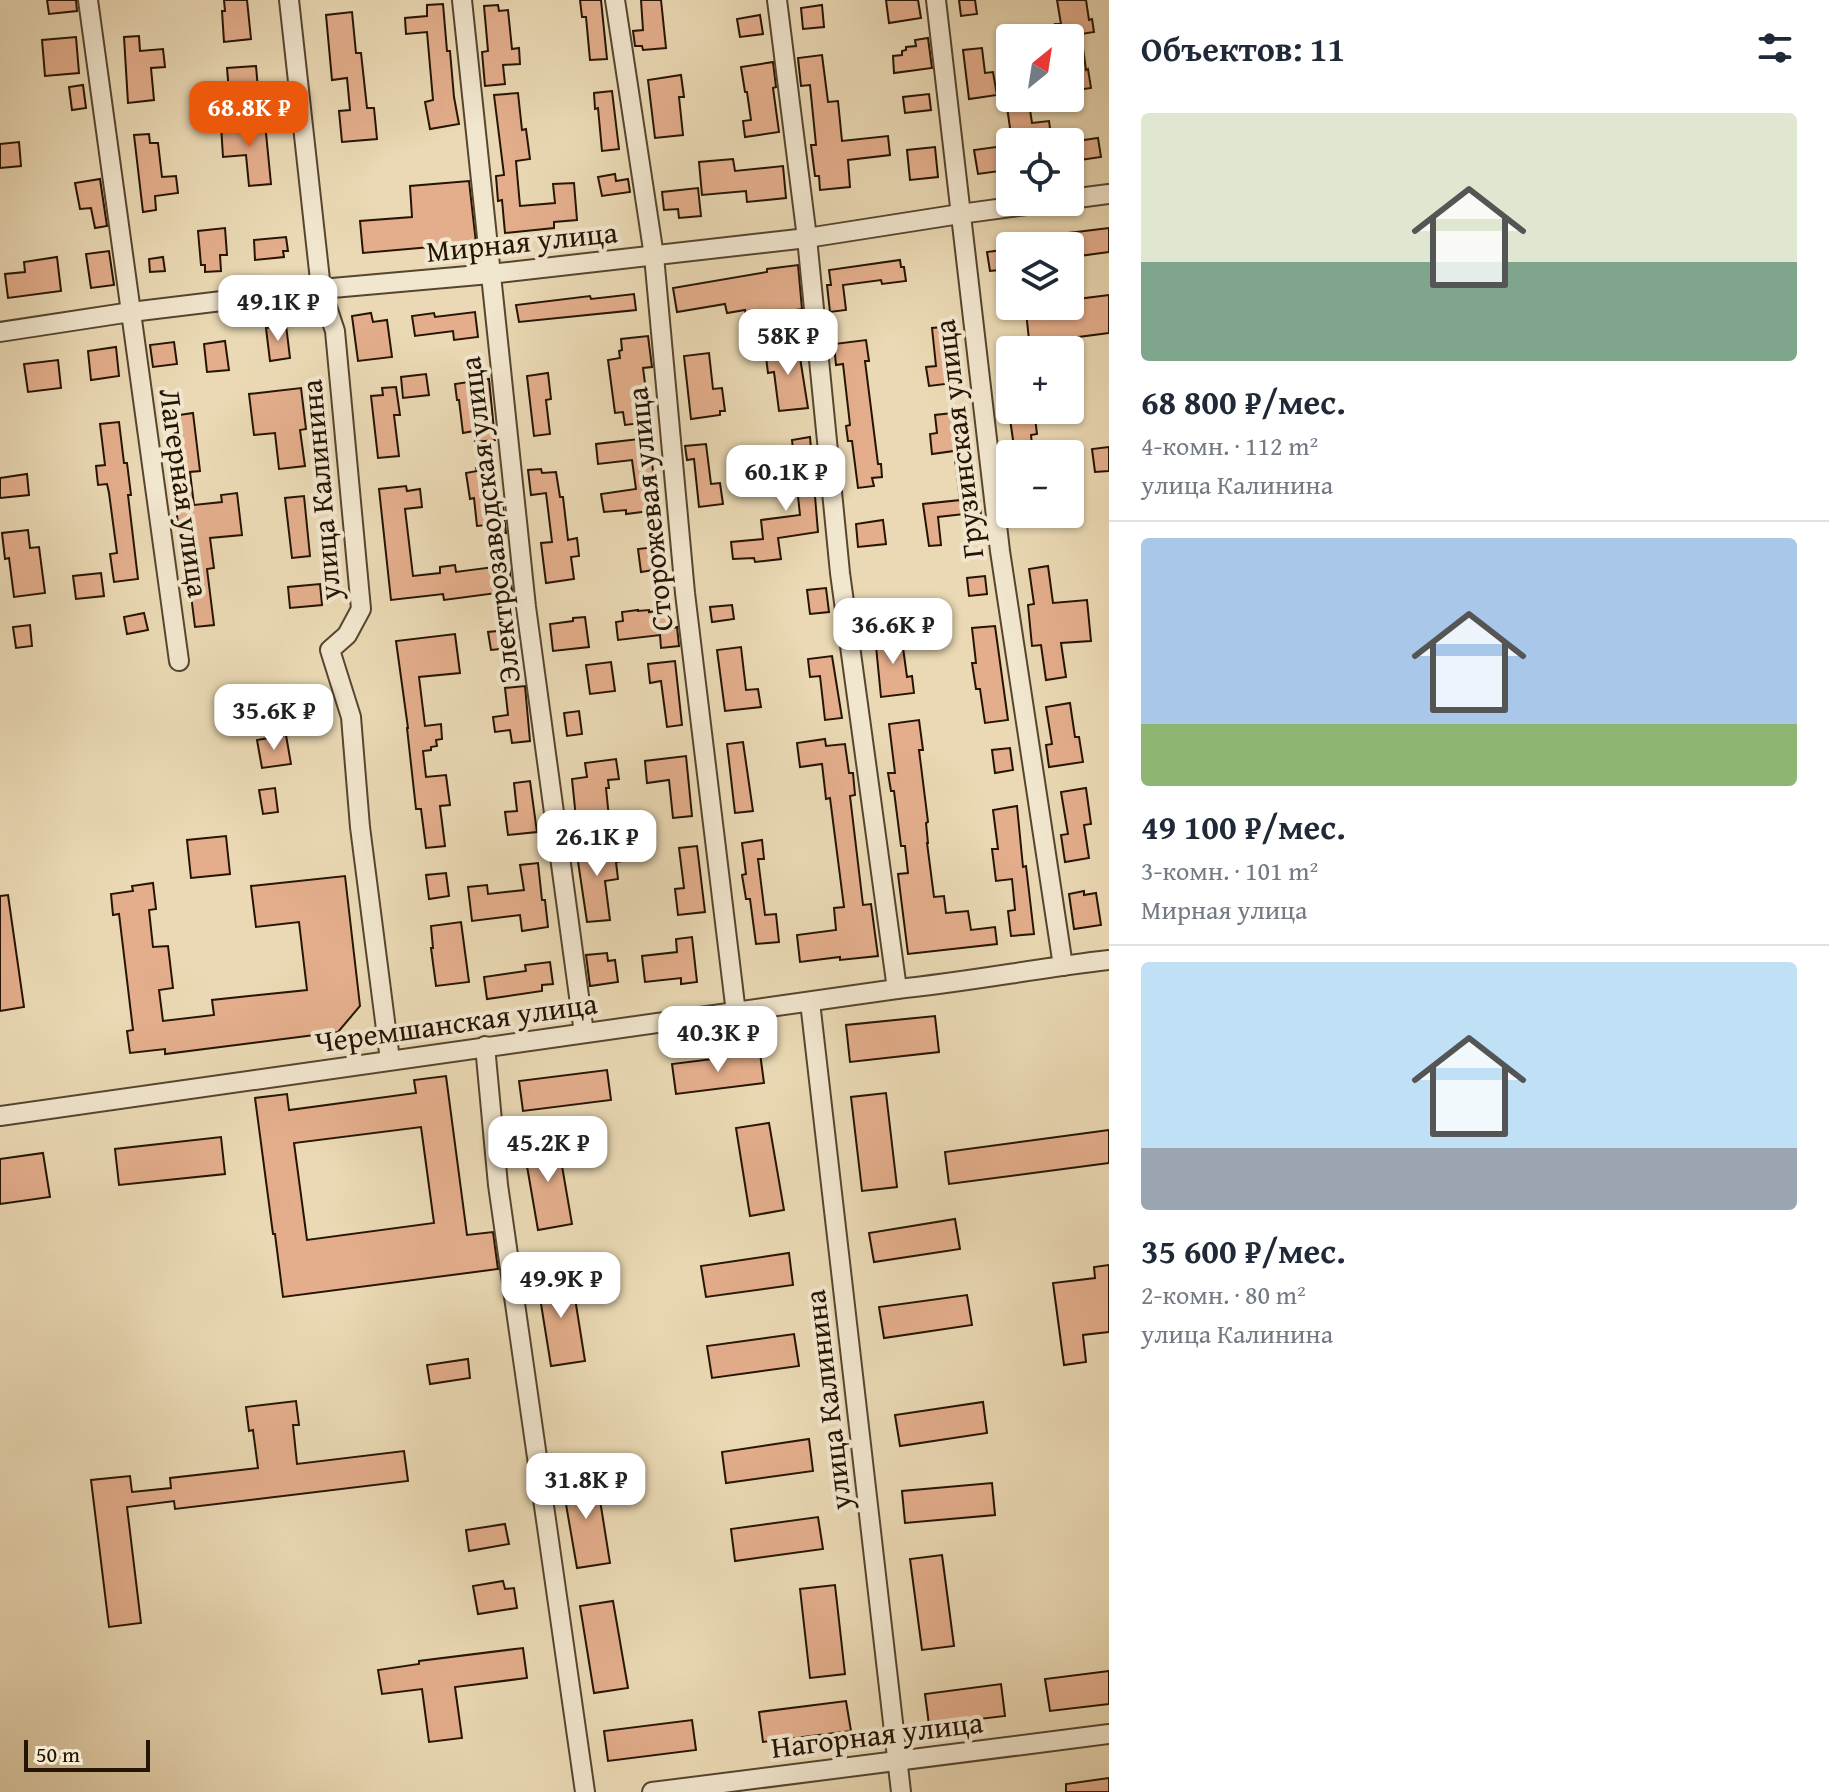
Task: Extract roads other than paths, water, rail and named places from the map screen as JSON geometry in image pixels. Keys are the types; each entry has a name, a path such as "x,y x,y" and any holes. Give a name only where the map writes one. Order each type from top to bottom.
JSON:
{"street":[{"name":"Лагерная улица","path":"88,0 179,661"},
{"name":"улица Калинина","path":"289,0 321,289 335,331 361,609 347,635 330,650 351,717 360,827 390,1060"},
{"name":"Электрозаводская улица","path":"462,0 526,607 584,1033"},
{"name":"Сторожевая улица","path":"615,0 654,256 685,593 736,1013"},
{"path":"777,0 807,238 840,573 897,989"},
{"name":"Грузинская улица","path":"936,0 1000,551 1063,966"},
{"path":"1084,197 1109,194"},
{"name":"Мирная улица","path":"0,332 131,312 321,289 490,274 807,238 996,209"},
{"name":"Черемшанская улица","path":"0,1116 1109,960"},
{"name":"улица Калинина","path":"810,1002 901,1792"},
{"path":"485,1046 498,1185 585,1792"},
{"name":"Нагорная улица","path":"652,1792 1109,1734"}]}
